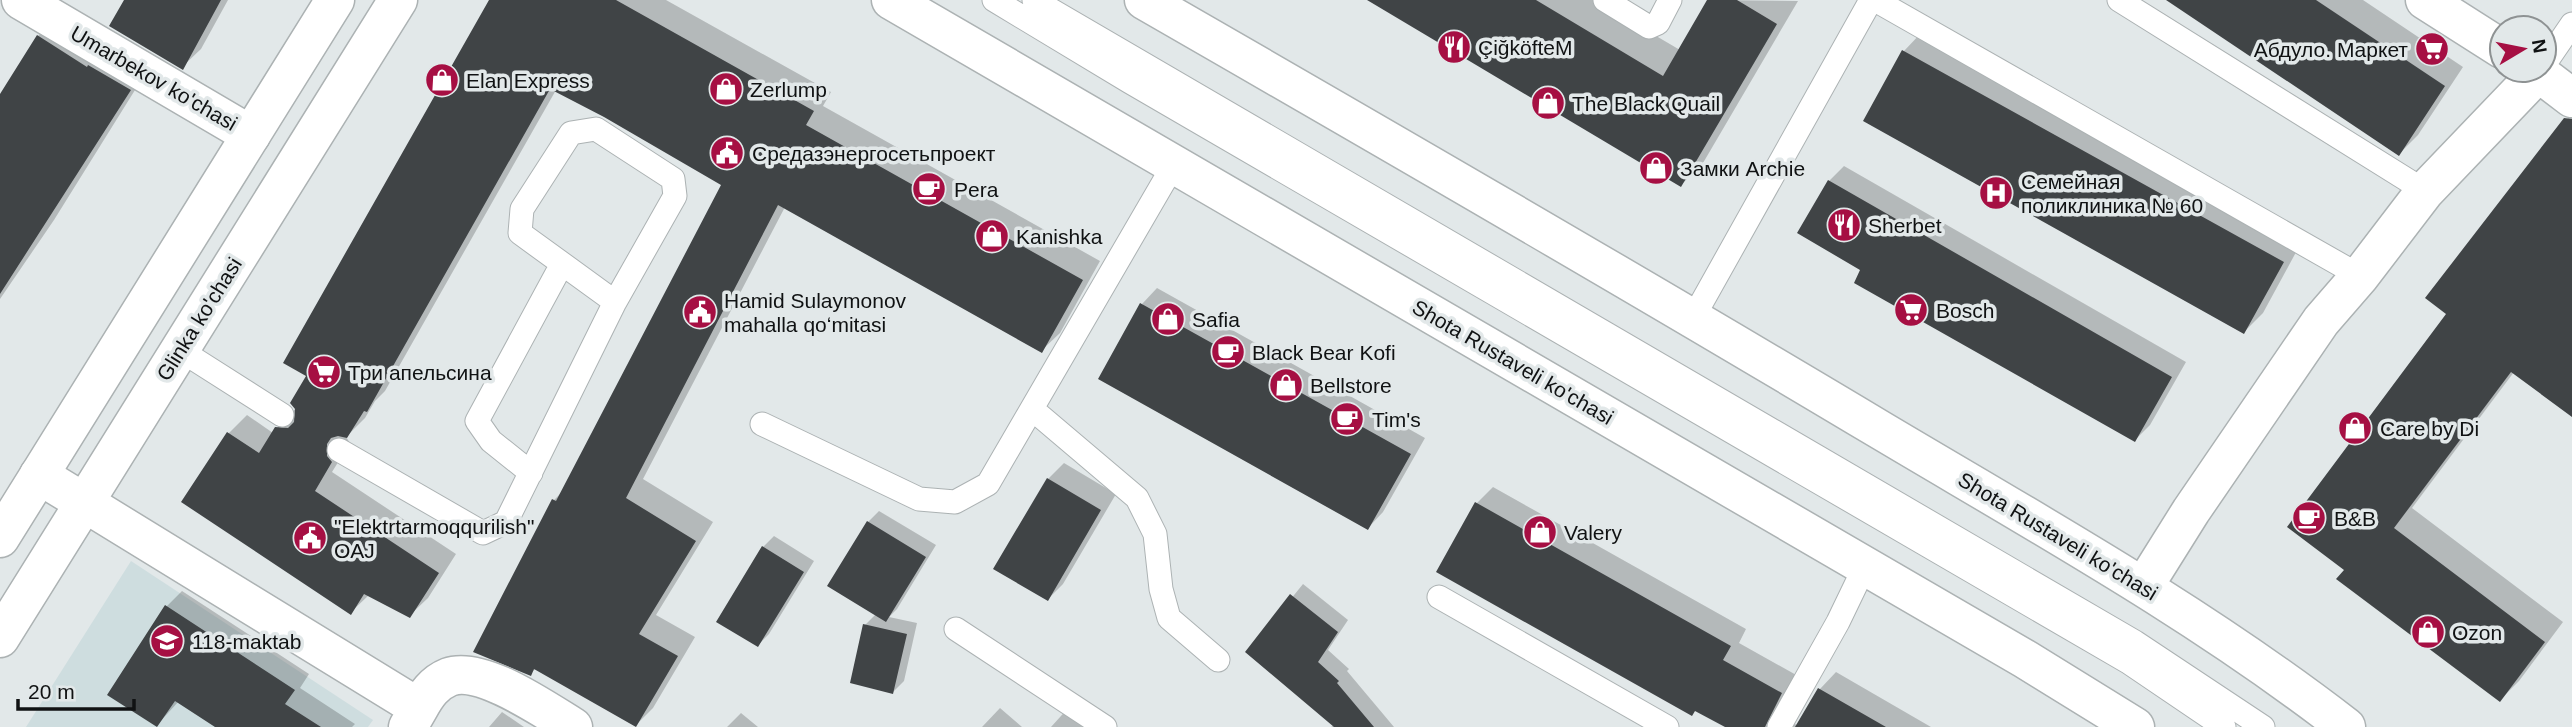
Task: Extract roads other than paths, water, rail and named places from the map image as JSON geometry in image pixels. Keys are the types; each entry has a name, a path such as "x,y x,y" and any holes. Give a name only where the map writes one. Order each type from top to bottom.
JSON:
{"main road":[{"name":"Umarbekov ko'chasi","path":"21,0 251,135"},
{"path":"0,538 335,0"},
{"name":"Glinka ko'chasi","path":"0,638 398,0"},
{"name":"Shota Rustaveli ko'chasi","path":"891,0 2055,677 2135,727"},
{"name":"Shota Rustaveli ko'chasi","path":"1145,0 1693,318 2144,586 2303,694 2346,727"},
{"path":"2425,0 2488,40"},
{"path":"2144,586 2191,511 2313,332 2425,191 2525,84"},
{"path":"2556,84 2572,98"},
{"path":"39,475 414,717 426,695 437,684 451,676 470,676 490,681 573,727"}],"lane":[{"path":"994,0 1130,82 2128,662 2224,727"},
{"path":"1034,0 2123,635 2263,727"},
{"path":"1605,0 1649,27 1658,23 1670,0"},
{"path":"1693,318 1873,0 2360,276"},
{"path":"2119,0 2425,191"},
{"path":"2558,43 2572,24"},
{"path":"340,450 483,533 506,522 615,302 675,196 673,179 596,129 571,133 522,209 520,233 615,302"},
{"path":"762,424 919,499 956,502 988,484 1173,166"},
{"path":"531,472 491,441 477,421 562,264"},
{"path":"180,349 282,415"},
{"path":"1032,409 1137,498 1155,534 1161,589 1168,618 1218,660"},
{"path":"1779,727 1838,622 1865,566"},
{"path":"1439,597 1667,727"},
{"path":"956,629 1105,727"}],"place":[{"name":"ÇiğköfteM","path":"1454,47"},
{"name":"Абдуло. Маркет","path":"2432,49"},
{"name":"Elan Express","path":"442,80"},
{"name":"Zerlump","path":"726,89"},
{"name":"The Black Quail","path":"1548,103"},
{"name":"Средазэнергосетьпроект","path":"727,153"},
{"name":"Замки Archie","path":"1656,168"},
{"name":"Pera","path":"929,189"},
{"name":"Семейная поликлиника № 60","path":"1996,193"},
{"name":"Sherbet","path":"1844,225"},
{"name":"Kanishka","path":"992,236"},
{"name":"Bosch","path":"1911,310"},
{"name":"Hamid Sulaymonov mahalla qoʻmitasi","path":"700,312"},
{"name":"Safia","path":"1168,319"},
{"name":"Black Bear Kofi","path":"1228,352"},
{"name":"Три апельсина","path":"324,372"},
{"name":"Bellstore","path":"1286,385"},
{"name":"Tim's","path":"1347,419"},
{"name":"Care by Di","path":"2355,428"},
{"name":"B&B","path":"2309,518"},
{"name":"Valery","path":"1540,532"},
{"name":"\"Elektrtarmoqqurilish\" OAJ","path":"310,538"},
{"name":"Ozon","path":"2428,632"},
{"name":"118-maktab","path":"167,641"}]}
